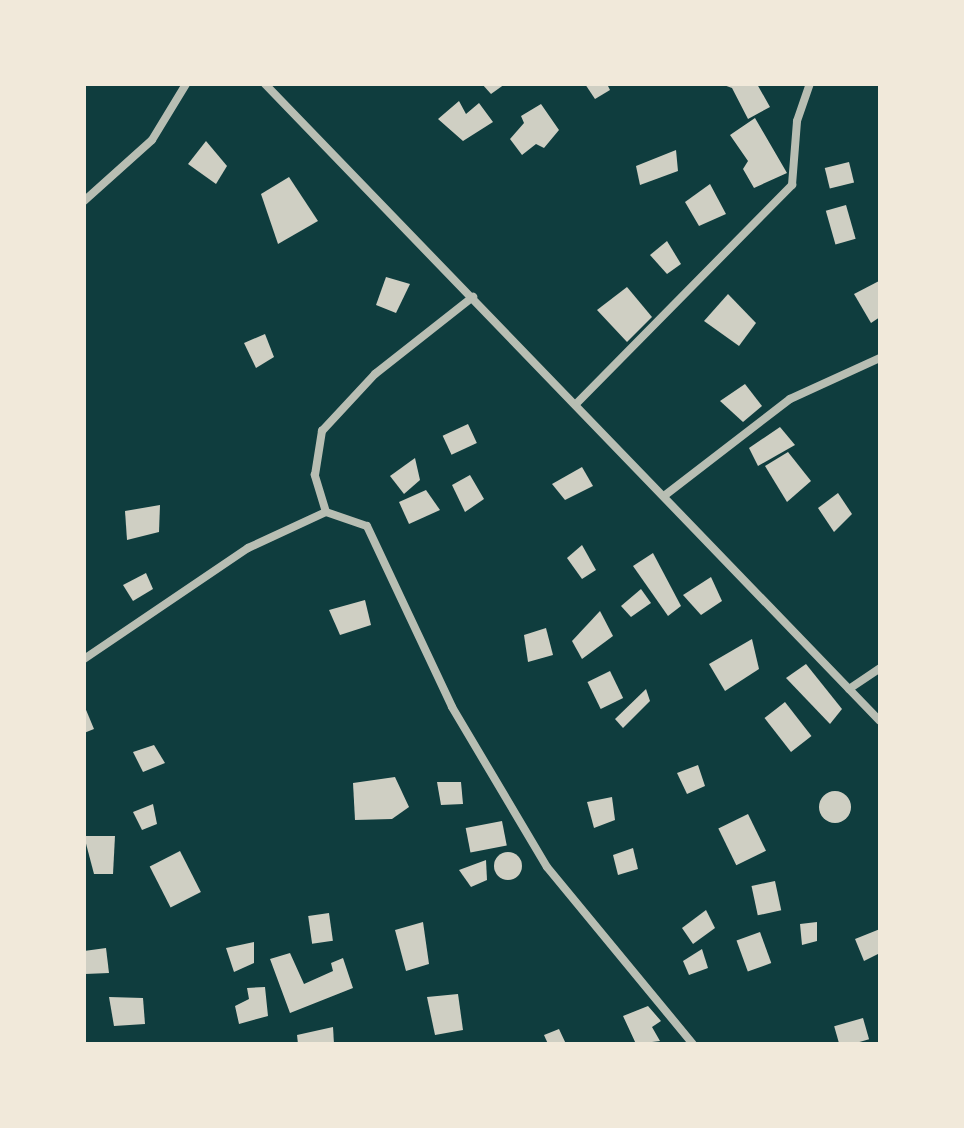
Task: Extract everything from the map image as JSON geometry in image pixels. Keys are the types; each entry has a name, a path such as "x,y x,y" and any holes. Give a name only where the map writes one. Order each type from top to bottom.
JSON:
{"street":[{"path":"84,201 152,140 186,84"},
{"path":"265,84 880,721"},
{"path":"576,404 792,185 797,121 810,84"},
{"path":"326,512 315,475 322,431 375,374 473,297"},
{"path":"664,496 790,399 880,358"},
{"path":"84,659 248,548 326,512 367,526 452,707 547,867 693,1044"},
{"path":"849,689 880,668"}],"building":[{"path":"482,84 505,84 491,94"},
{"path":"585,84 607,84 610,90 595,99"},
{"path":"721,84 757,84 770,107 748,119 732,88"},
{"path":"459,101 466,114 479,103 493,122 463,141 438,119"},
{"path":"541,104 559,130 544,148 536,144 522,155 510,139 524,123 521,116"},
{"path":"755,118 787,173 754,188 743,169 748,161 730,135"},
{"path":"206,141 227,166 216,184 188,164"},
{"path":"676,150 678,171 640,185 636,166"},
{"path":"849,162 854,182 830,188 825,168"},
{"path":"289,177 318,221 278,244 261,194"},
{"path":"710,184 726,214 699,226 685,202"},
{"path":"846,205 856,239 835,244 826,211"},
{"path":"667,241 681,264 667,274 650,255"},
{"path":"386,277 410,284 396,313 376,305"},
{"path":"879,281 880,317 871,323 854,294"},
{"path":"627,287 652,317 627,342 597,310"},
{"path":"728,294 756,323 739,346 704,321"},
{"path":"265,334 274,357 256,368 244,343"},
{"path":"745,384 762,406 743,422 720,401"},
{"path":"468,424 477,443 451,455 443,436"},
{"path":"780,427 795,445 758,466 749,448"},
{"path":"788,452 811,481 787,502 765,466"},
{"path":"415,458 420,480 404,494 390,476"},
{"path":"582,467 593,486 565,500 552,484"},
{"path":"470,475 484,499 465,512 452,485"},
{"path":"426,490 440,510 409,524 399,502"},
{"path":"838,493 852,514 834,532 818,508"},
{"path":"160,505 159,532 127,540 125,511"},
{"path":"582,545 596,570 582,579 567,558"},
{"path":"653,553 681,606 668,616 633,566"},
{"path":"146,573 153,589 133,601 123,585"},
{"path":"711,577 722,601 701,615 683,595"},
{"path":"641,589 651,603 631,617 621,606"},
{"path":"365,600 371,625 340,635 329,610"},
{"path":"600,611 613,636 582,659 572,641"},
{"path":"546,628 553,655 528,662 524,635"},
{"path":"752,639 759,669 725,691 709,664"},
{"path":"806,664 842,709 830,724 786,678"},
{"path":"610,671 623,698 601,709 588,682"},
{"path":"646,689 650,701 623,728 615,719"},
{"path":"785,702 811,736 791,752 765,718"},
{"path":"84,705 94,729 84,733"},
{"path":"154,745 165,763 143,772 133,752"},
{"path":"698,765 705,786 687,794 677,773"},
{"path":"395,777 409,807 392,819 355,820 353,783"},
{"path":"437,782 461,782 463,804 441,805"},
{"path":"835,791 846,796 851,807 846,818 835,823 824,818 819,807 824,796"},
{"path":"612,797 615,820 594,828 587,802"},
{"path":"153,804 157,824 142,830 133,812"},
{"path":"748,814 766,851 736,865 718,828"},
{"path":"502,821 507,846 470,853 466,828"},
{"path":"84,836 115,836 113,874 94,874"},
{"path":"633,848 638,869 618,875 613,855"},
{"path":"180,851 201,892 171,907 150,866"},
{"path":"508,852 518,856 522,866 518,876 508,880 498,876 494,866 498,856"},
{"path":"486,860 487,880 471,887 459,870"},
{"path":"775,881 781,910 758,915 752,886"},
{"path":"706,910 715,928 693,944 682,928"},
{"path":"329,913 333,941 312,944 308,916"},
{"path":"423,922 429,964 406,971 395,930"},
{"path":"817,922 817,941 802,945 800,924"},
{"path":"880,929 880,953 864,961 855,939"},
{"path":"760,932 771,963 748,972 737,941"},
{"path":"254,942 254,963 234,972 226,948"},
{"path":"106,948 109,973 85,974 84,951"},
{"path":"702,949 708,968 689,975 683,961"},
{"path":"290,953 304,984 333,971 331,963 343,958 353,988 290,1013 270,959"},
{"path":"265,987 268,1016 239,1024 235,1006 249,999 247,988"},
{"path":"458,994 463,1030 435,1035 427,997"},
{"path":"109,997 143,998 145,1024 114,1026"},
{"path":"648,1006 661,1021 652,1027 660,1041 636,1044 623,1016"},
{"path":"863,1018 869,1039 839,1044 834,1026"},
{"path":"333,1027 334,1044 298,1044 297,1035"},
{"path":"559,1029 566,1044 548,1044 544,1035"}]}
